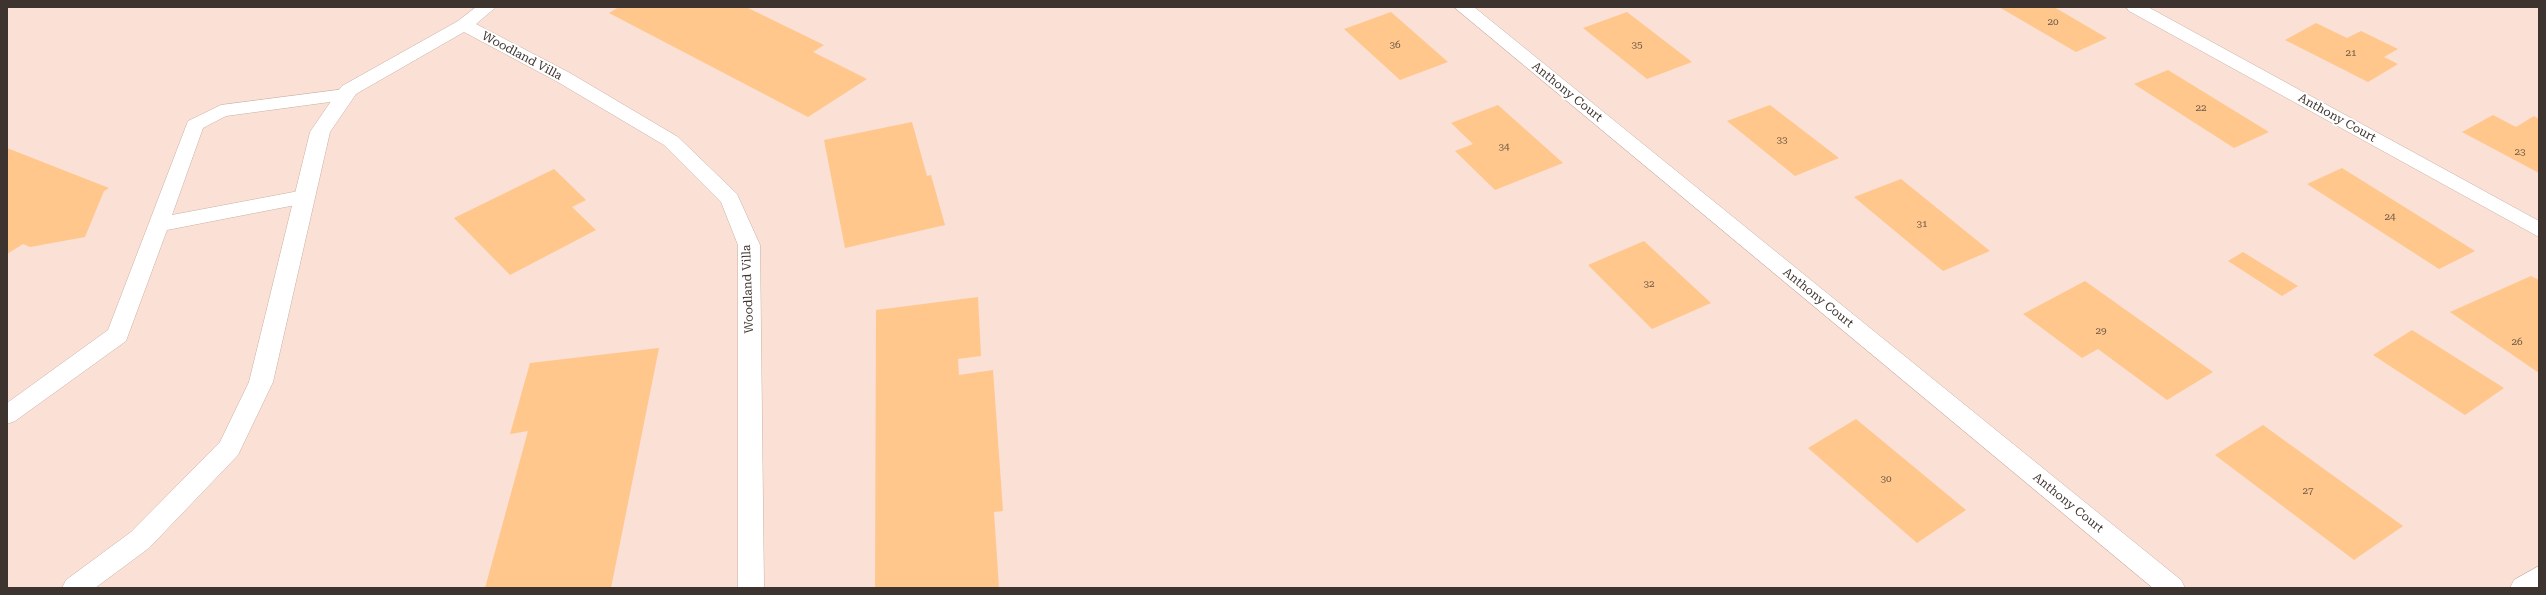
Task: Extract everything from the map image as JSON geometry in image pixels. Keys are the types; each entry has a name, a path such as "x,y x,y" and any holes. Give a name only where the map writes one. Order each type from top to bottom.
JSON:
{"street":[{"name":"Woodland Villa","path":"487,7 464,25 563,77 671,141 730,198 749,245 751,588"},
{"name":"Anthony Court","path":"1463,7 2172,588"},
{"name":"Anthony Court","path":"2135,7 2539,230"},
{"path":"85,584 140,540 228,448 261,382 320,132 345,95 349,90 464,25"},
{"path":"7,415 118,335 195,125 221,111 345,95"},
{"path":"158,225 304,197"},
{"path":"2523,588 2539,577"}],"building":[{"path":"619,7 746,7 824,45 813,52 867,79 808,117 609,13"},
{"path":"1999,7 2054,7 2107,38 2076,52"},
{"path":"1391,12 1448,62 1400,80 1344,29"},
{"path":"1627,12 1692,62 1647,79 1583,28"},
{"path":"2316,23 2347,38 2361,31 2398,49 2384,57 2398,64 2368,82 2285,40"},
{"path":"2168,70 2269,132 2234,148 2134,84"},
{"path":"1498,105 1563,163 1495,190 1455,151 1473,144 1451,123"},
{"path":"1770,105 1839,158 1795,176 1727,121"},
{"path":"2493,115 2516,127 2534,116 2539,119 2539,173 2462,132"},
{"path":"912,122 927,176 931,175 945,225 845,248 824,140"},
{"path":"7,148 109,188 104,191 85,237 30,247 23,244 7,254"},
{"path":"2342,168 2475,251 2439,269 2307,184"},
{"path":"554,169 586,200 572,207 596,230 510,275 454,218"},
{"path":"1901,179 1990,251 1943,271 1854,197"},
{"path":"1644,241 1711,303 1652,329 1588,265"},
{"path":"2243,252 2298,286 2282,296 2228,261"},
{"path":"2531,276 2539,280 2539,373 2450,312"},
{"path":"2085,281 2213,372 2167,400 2098,349 2082,358 2023,314"},
{"path":"978,297 981,356 958,359 959,375 993,370 1003,511 994,512 999,588 875,588 876,310"},
{"path":"2412,330 2504,388 2465,415 2373,355"},
{"path":"659,348 611,588 485,588 528,431 510,434 530,363"},
{"path":"1856,419 1966,510 1917,543 1808,448"},
{"path":"2263,425 2403,526 2354,560 2215,455"}]}
